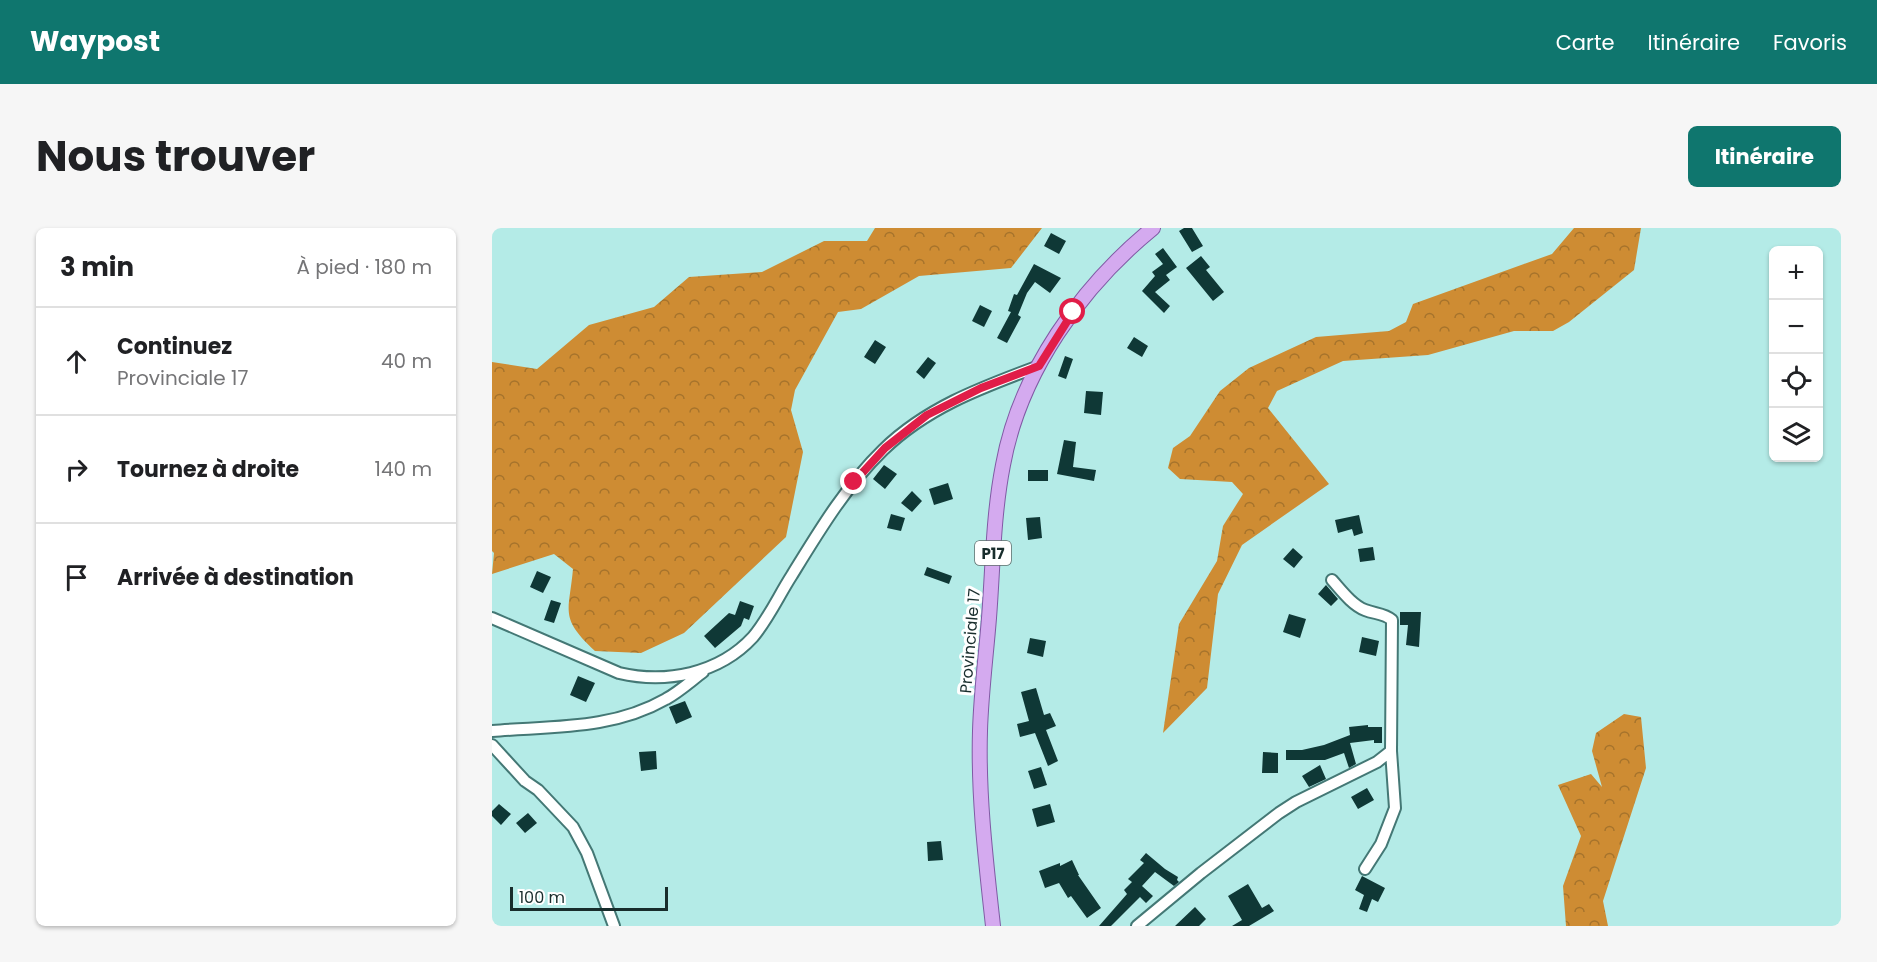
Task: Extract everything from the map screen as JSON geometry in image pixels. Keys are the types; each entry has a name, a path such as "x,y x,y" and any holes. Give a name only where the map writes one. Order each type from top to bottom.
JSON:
{"main road":[{"name":"Provinciale 17","path":"993,926 982,801 980,733 994,533 1003,463 1015,421 1039,366 1060,331 1087,293 1135,242 1153,228"}],"street":[{"path":"492,731 569,727 611,720 635,713 667,699 708,668 730,656 753,636 821,528 854,482 885,448 927,415 954,400 1010,375 1039,366"},
{"path":"1332,580 1363,610 1386,615 1394,625 1390,695 1395,808 1381,844 1365,869"},
{"path":"492,618 619,673 638,678 658,679 708,668"},
{"path":"492,745 525,781 538,790 573,827 587,853 614,926"},
{"path":"1137,926 1201,873 1280,813 1296,802 1377,762 1391,751"}],"green space":[{"path":"875,228 1042,228 1011,268 919,276 861,309 838,312 795,390 791,410 803,452 786,537 684,633 641,653 595,651 571,622 569,605 573,569 554,554 492,574 494,553 492,551 492,362 537,369 589,325 654,307 689,277 762,272 824,241 867,241"},
{"path":"1574,228 1641,228 1634,270 1569,322 1553,331 1514,331 1428,355 1343,361 1277,391 1268,408 1329,484 1242,545 1218,594 1207,688 1163,733 1179,624 1217,561 1223,526 1243,494 1232,482 1180,479 1168,468 1173,448 1190,436 1220,391 1249,368 1316,337 1389,331 1406,322 1413,304 1552,254"},
{"path":"1624,714 1641,717 1646,768 1603,901 1608,926 1566,926 1563,886 1581,836 1558,785 1591,774 1602,787 1592,751 1596,733"}],"building":[{"path":"1192,228 1203,246 1192,252 1179,231"},
{"path":"1051,233 1066,241 1059,254 1044,246"},
{"path":"1163,248 1177,267 1166,275 1170,280 1155,292 1170,306 1164,313 1142,291 1155,276 1152,272 1163,264 1155,254"},
{"path":"1201,256 1210,267 1206,270 1224,292 1213,301 1186,268"},
{"path":"1034,264 1061,278 1050,293 1035,282 1027,293 1018,315 1021,317 1007,343 997,338 1011,312 1008,311 1014,294 1017,295"},
{"path":"980,305 992,311 984,327 972,321"},
{"path":"1134,337 1148,346 1142,357 1127,348"},
{"path":"875,340 886,347 875,364 864,357"},
{"path":"1065,356 1073,359 1066,379 1058,376"},
{"path":"928,357 936,363 924,379 916,372"},
{"path":"1086,391 1103,392 1101,415 1084,413"},
{"path":"1064,440 1076,442 1073,467 1096,470 1094,481 1057,474"},
{"path":"884,465 897,474 885,489 873,479"},
{"path":"1028,470 1048,470 1048,481 1028,481"},
{"path":"948,483 953,499 934,505 929,489"},
{"path":"912,491 922,501 912,512 901,503"},
{"path":"891,514 905,518 901,531 887,528"},
{"path":"1359,515 1363,533 1354,536 1352,529 1338,533 1335,520"},
{"path":"1040,517 1042,538 1028,540 1026,518"},
{"path":"1373,547 1375,560 1360,562 1358,549"},
{"path":"1293,548 1303,557 1294,568 1283,559"},
{"path":"927,567 952,576 949,584 924,575"},
{"path":"537,571 551,577 543,593 530,587"},
{"path":"1326,585 1338,599 1331,606 1318,594"},
{"path":"551,600 561,603 554,623 544,620"},
{"path":"740,601 754,606 749,620 744,618 741,626 715,648 704,636 729,613 735,615"},
{"path":"1400,612 1421,612 1419,647 1406,645 1408,625 1400,625"},
{"path":"1289,614 1306,619 1300,638 1283,632"},
{"path":"1362,637 1379,641 1376,656 1359,652"},
{"path":"1030,638 1046,641 1043,657 1027,653"},
{"path":"578,676 595,683 586,702 570,695"},
{"path":"1036,688 1044,715 1050,713 1056,726 1046,730 1058,761 1048,766 1035,733 1020,737 1017,724 1029,721 1021,692"},
{"path":"685,701 692,717 676,724 669,707"},
{"path":"1368,725 1368,727 1382,727 1382,743 1374,743 1374,740 1350,743 1356,764 1349,768 1344,753 1325,760 1286,760 1286,750 1302,750 1324,745 1350,735 1349,727"},
{"path":"656,751 657,769 641,771 639,752"},
{"path":"1263,752 1278,753 1278,773 1262,773"},
{"path":"1320,765 1326,779 1309,787 1302,776"},
{"path":"1041,767 1047,785 1034,789 1028,771"},
{"path":"1367,788 1374,800 1358,809 1351,797"},
{"path":"499,804 511,814 501,825 492,816 492,811"},
{"path":"1050,804 1055,822 1037,827 1032,809"},
{"path":"528,813 537,823 525,833 516,823"},
{"path":"941,841 943,860 928,861 927,842"},
{"path":"1146,853 1178,877 1179,882 1174,886 1155,872 1142,886 1153,896 1146,903 1140,897 1111,926 1099,926 1127,894 1124,890 1132,882 1128,879 1144,863 1140,860"},
{"path":"1072,860 1078,875 1101,908 1087,918 1071,896 1068,898 1059,883 1045,888 1039,871 1060,863 1060,866"},
{"path":"1362,876 1385,888 1378,902 1372,899 1367,912 1359,909 1364,895 1355,890"},
{"path":"1248,884 1262,908 1269,904 1274,911 1249,926 1232,926 1242,920 1228,896"},
{"path":"1195,907 1206,919 1199,926 1175,926"}],"route":[{"path":"854,482 885,448 927,415 1010,375 1039,366 1073,312"}]}
